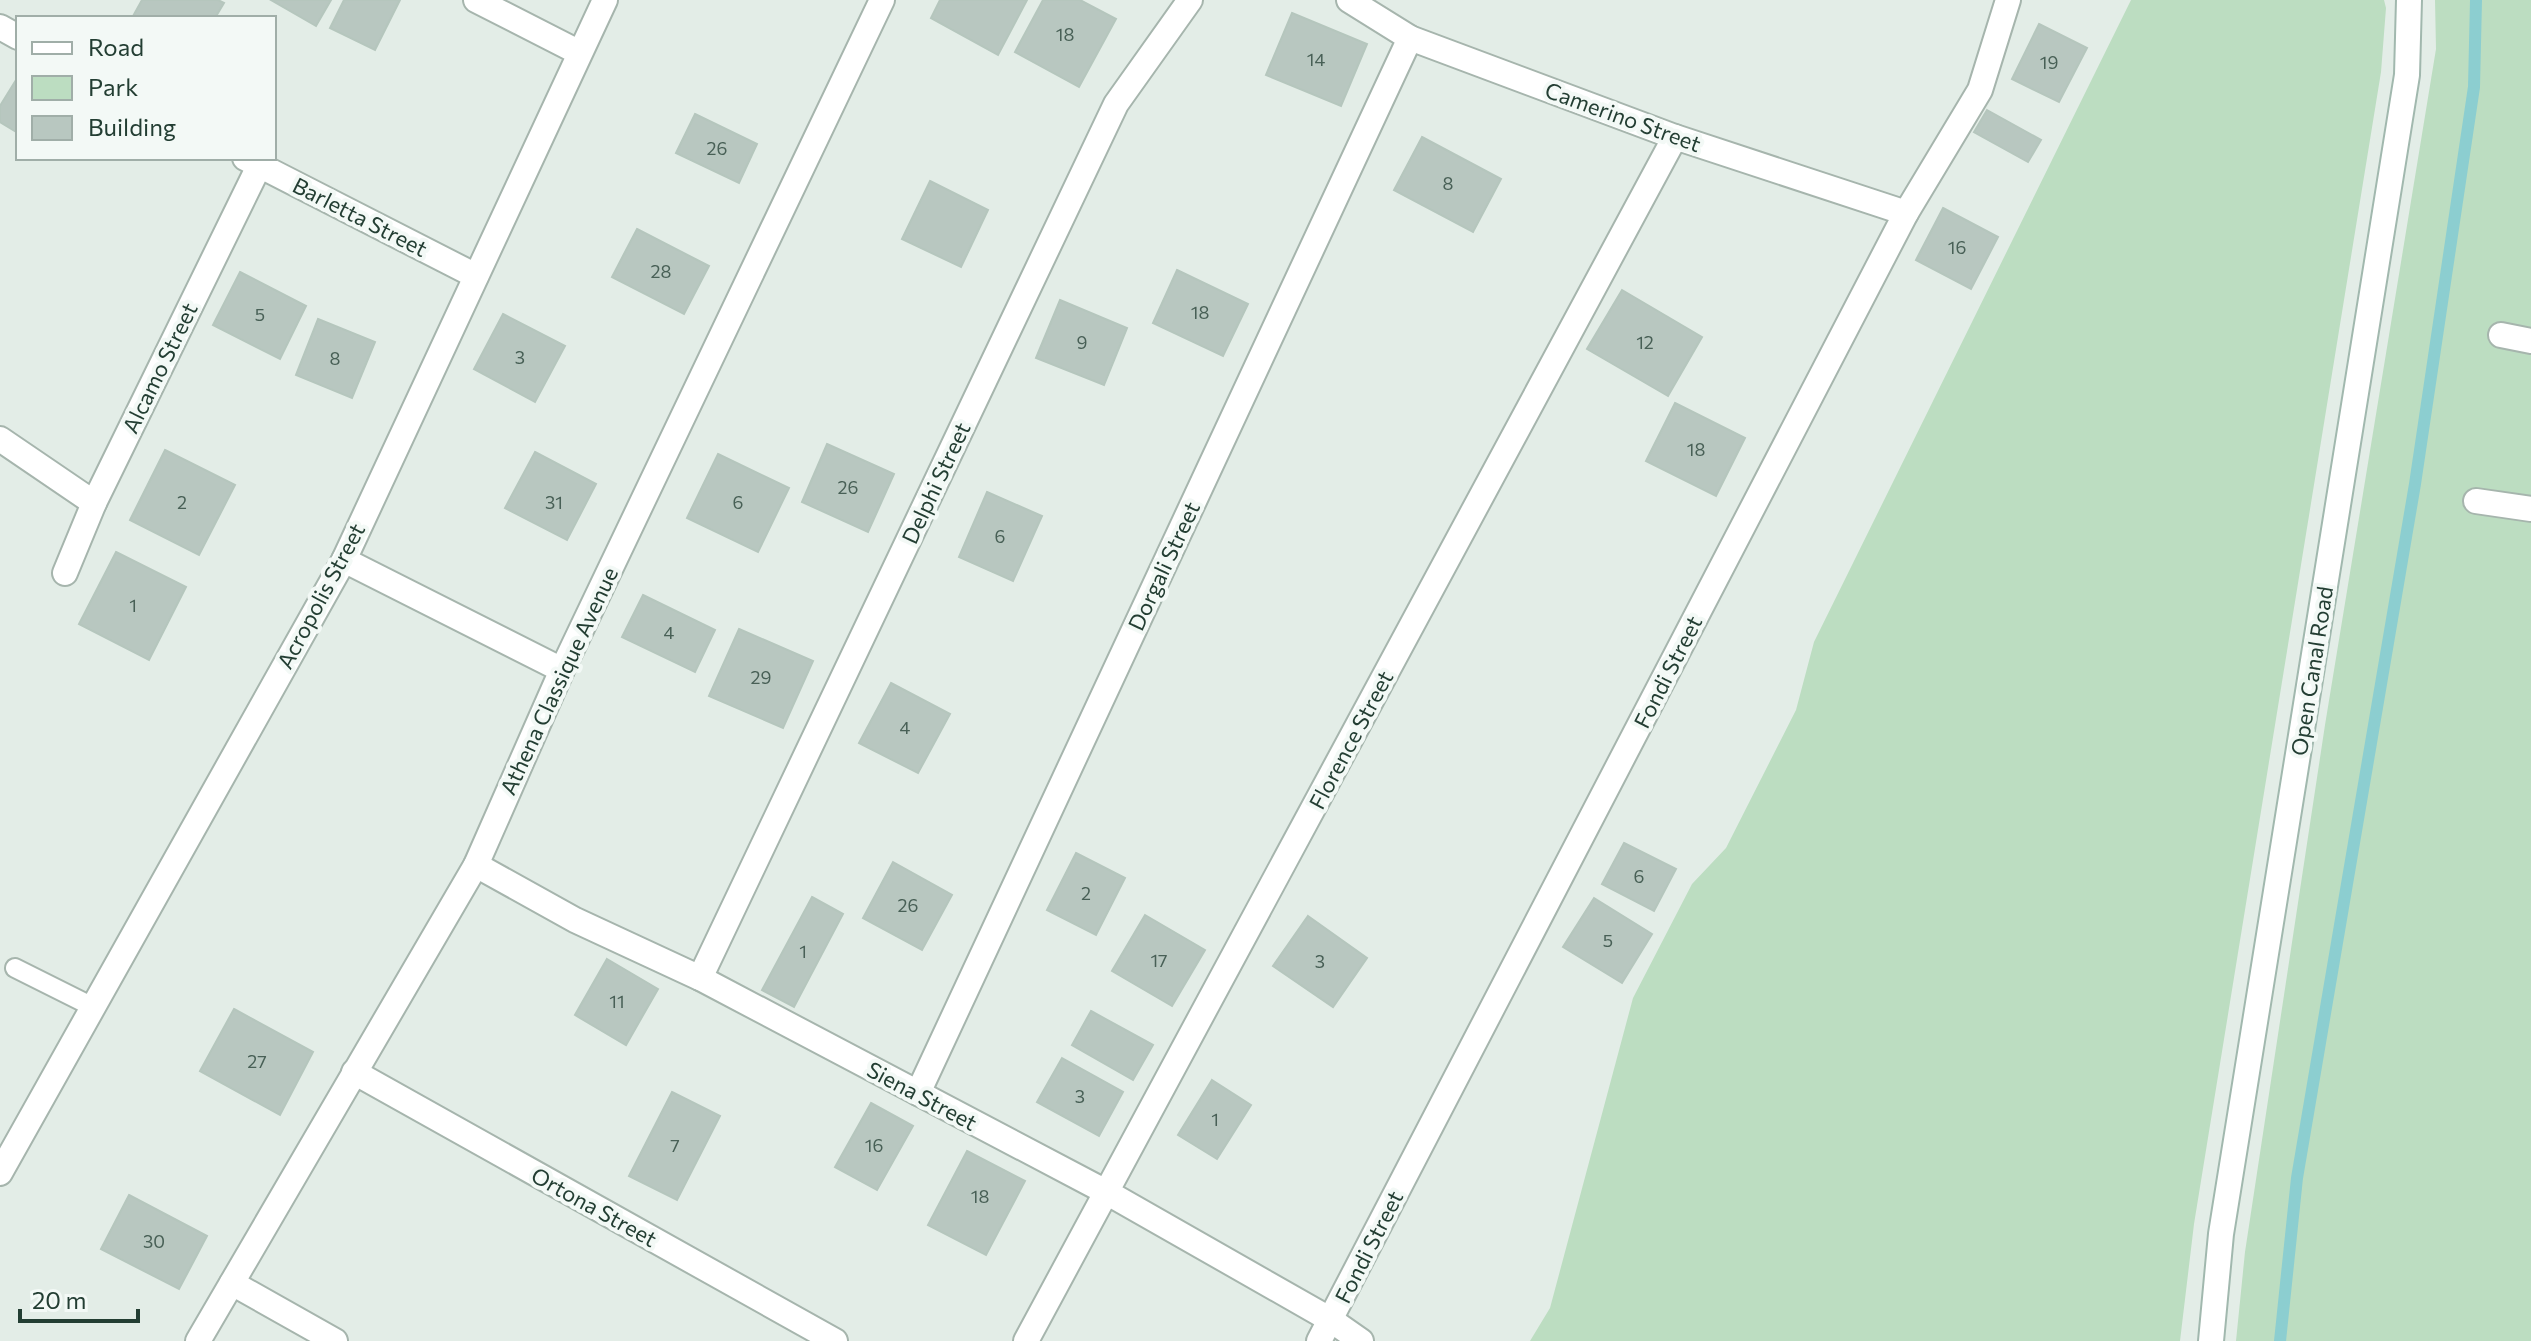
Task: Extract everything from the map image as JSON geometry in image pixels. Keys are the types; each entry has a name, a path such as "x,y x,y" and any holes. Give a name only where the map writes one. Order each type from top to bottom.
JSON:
{"street":[{"path":"476,0 578,52"},
{"name":"Acropolis Street","path":"0,1173 344,560 578,52 605,0"},
{"name":"Athena Classique Avenue","path":"198,1341 476,865 562,670 882,0"},
{"name":"Delphi Street","path":"700,978 1116,104 1190,0"},
{"name":"Camerino Street","path":"1349,0 1410,38 1675,137 1906,213"},
{"name":"Fondi Street","path":"1325,1331 1906,213 1980,90 2008,0"},
{"name":"Open Canal Road","path":"2211,1341 2221,1234 2407,75 2409,0"},
{"name":"Dorgali Street","path":"918,1093 1410,38"},
{"name":"Florence Street","path":"1026,1341 1675,137"},
{"name":"Barletta Street","path":"252,162 476,276"},
{"name":"Alcamo Street","path":"65,573 94,503 252,162"},
{"path":"2501,335 2531,341"},
{"path":"0,439 94,503"},
{"path":"2476,501 2531,509"},
{"path":"344,560 562,670"},
{"name":"Siena Street","path":"476,865 575,920 700,978 1108,1193 1325,1331 1361,1341"},
{"name":"Ortona Street","path":"354,1072 835,1341"},
{"path":"232,1283 335,1341"}],"lane":[{"path":"15,968 93,1007"}],"green space":[{"path":"2131,0 2384,0 2386,8 2381,72 2194,1224 2180,1341 1530,1341 1550,1308 1633,998 1692,884 1726,848 1796,710 1814,642"},
{"path":"2435,0 2531,0 2531,1341 2236,1341 2245,1252 2325,725 2436,49"}],"building":[{"path":"142,0 218,0 224,3 216,16 133,16"},
{"path":"271,0 331,0 316,26"},
{"path":"344,0 400,0 375,50 330,28"},
{"path":"940,0 1027,0 998,55 931,18"},
{"path":"1043,0 1080,0 1116,19 1079,87 1015,52"},
{"path":"1292,13 1367,44 1341,106 1266,75"},
{"path":"2039,24 2087,48 2059,102 2012,79"},
{"path":"16,80 16,132 0,122 0,106"},
{"path":"1987,110 2041,140 2028,162 1974,132"},
{"path":"695,114 757,144 739,183 676,153"},
{"path":"1422,137 1501,179 1473,232 1394,190"},
{"path":"930,181 988,210 961,267 902,239"},
{"path":"1943,208 1998,237 1971,289 1916,260"},
{"path":"637,229 709,266 684,314 612,277"},
{"path":"1177,270 1248,304 1223,356 1153,323"},
{"path":"240,272 306,306 280,359 213,325"},
{"path":"1622,290 1702,337 1668,396 1587,349"},
{"path":"1060,300 1127,328 1104,385 1036,358"},
{"path":"503,314 565,346 535,402 474,369"},
{"path":"318,319 375,342 352,398 296,375"},
{"path":"1675,403 1745,438 1716,496 1646,461"},
{"path":"827,444 894,474 868,532 802,502"},
{"path":"165,450 235,485 199,555 130,520"},
{"path":"535,452 596,484 567,540 505,508"},
{"path":"718,454 789,488 758,552 687,518"},
{"path":"987,492 1042,516 1013,581 959,557"},
{"path":"116,552 186,587 149,660 79,624"},
{"path":"643,595 715,630 695,672 622,637"},
{"path":"739,629 813,661 783,728 709,696"},
{"path":"891,683 950,714 918,773 859,743"},
{"path":"1624,843 1676,869 1654,911 1602,884"},
{"path":"1076,853 1125,878 1096,935 1047,910"},
{"path":"893,862 952,895 922,950 863,918"},
{"path":"812,897 843,914 794,1007 762,990"},
{"path":"1594,898 1652,934 1622,983 1563,947"},
{"path":"1145,915 1205,950 1172,1006 1112,971"},
{"path":"1308,916 1367,958 1333,1007 1273,966"},
{"path":"607,959 658,989 626,1045 575,1015"},
{"path":"234,1009 313,1052 280,1115 200,1071"},
{"path":"1091,1011 1153,1045 1133,1080 1072,1045"},
{"path":"1062,1058 1123,1092 1099,1136 1037,1102"},
{"path":"1212,1080 1251,1105 1217,1159 1178,1135"},
{"path":"672,1092 720,1116 677,1200 629,1176"},
{"path":"871,1103 913,1126 877,1190 835,1167"},
{"path":"967,1151 1025,1181 986,1255 928,1225"},
{"path":"129,1195 207,1236 179,1289 101,1249"}],"waterway":[{"path":"2280,1341 2297,1178 2415,484 2474,87 2476,0"}]}
